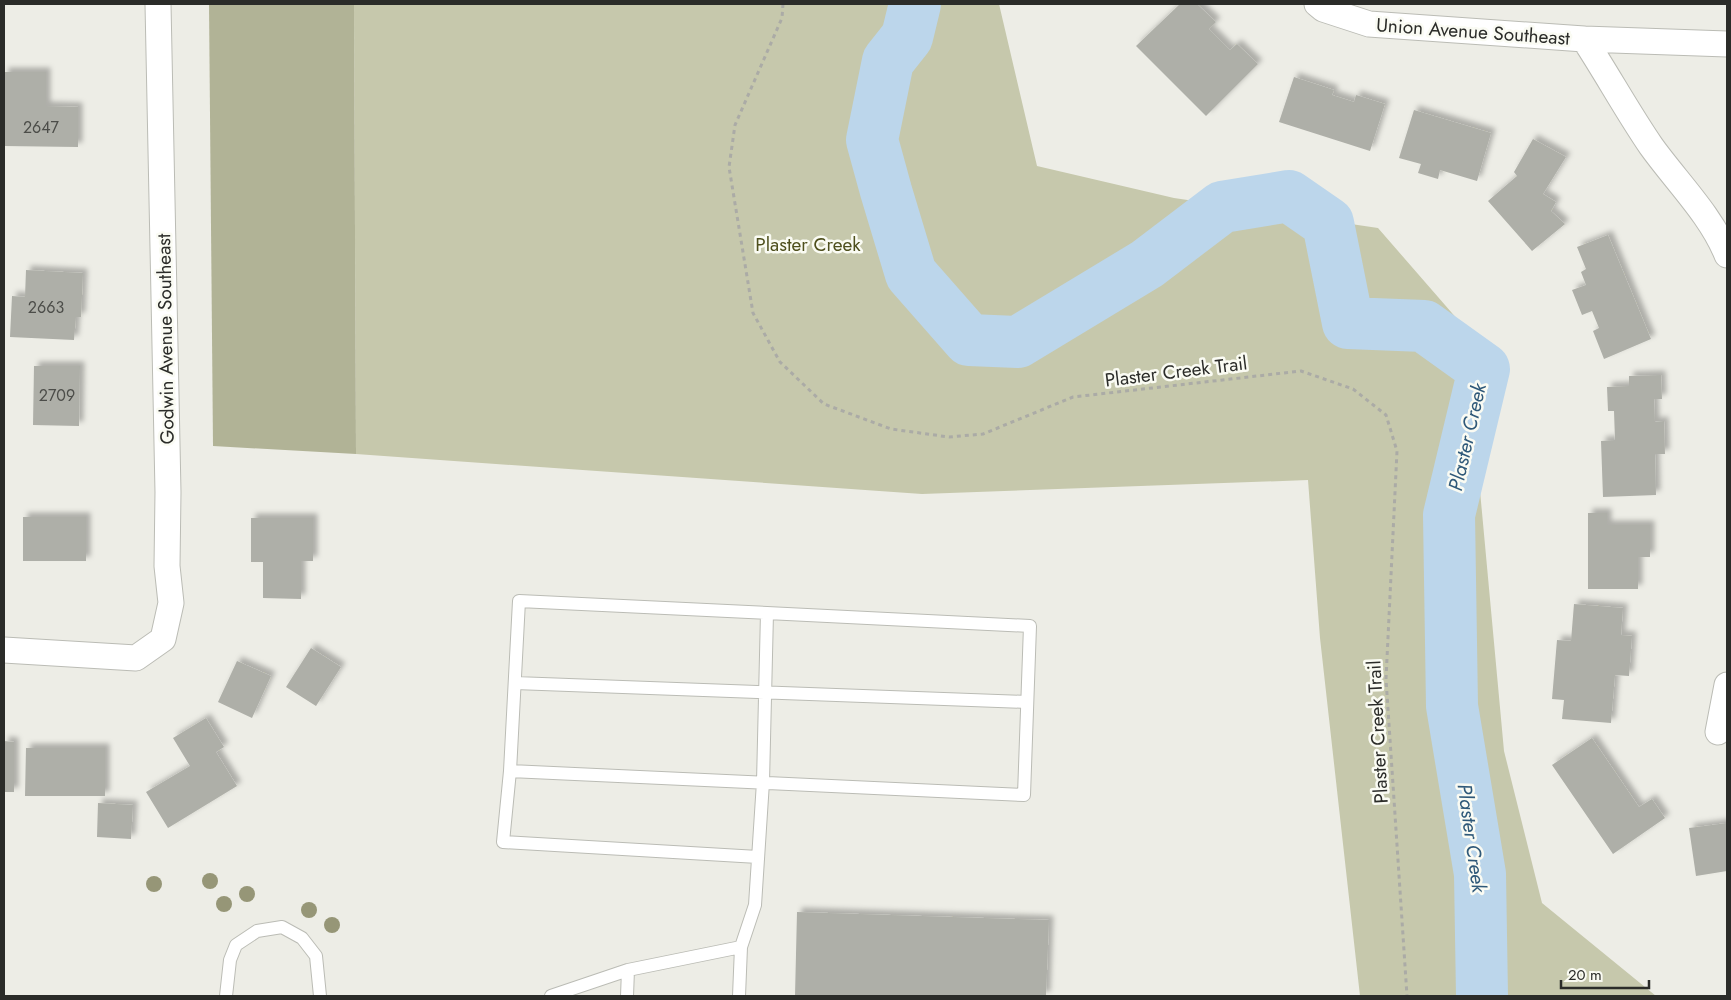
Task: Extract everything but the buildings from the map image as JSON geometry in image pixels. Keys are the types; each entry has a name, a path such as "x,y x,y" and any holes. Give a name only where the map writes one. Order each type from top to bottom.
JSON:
{"street":[{"name":"Godwin Avenue Southeast","path":"4,650 136,658 163,639 171,603 167,566 168,492 158,4"},
{"name":"Union Avenue Southeast","path":"1317,4 1323,10 1369,24 1584,39 1651,145 1690,195 1722,242 1727,256"},
{"path":"1584,39 1727,44"},
{"path":"1718,732 1727,685"}],"lane":[{"path":"510,771 1024,795 1030,626 520,601 504,842 758,856"},
{"path":"739,996 741,947 755,905 763,782 767,613"},
{"path":"516,683 1027,702"},
{"path":"226,996 230,960 236,945 257,931 282,927 302,938 316,956 320,992"},
{"path":"551,996 628,970 741,947"},
{"path":"627,996 628,970"}],"path":[{"name":"Plaster Creek Trail","path":"783,4 782,18 735,125 729,167 753,313 780,362 824,404 891,430 949,437 983,434 1073,397 1301,371 1353,389 1386,416 1398,451 1386,680 1408,996"}],"green space":[{"path":"209,4 354,4 356,454 213,446"},
{"name":"Plaster Creek","path":"354,4 999,4 1037,166 1174,198 1378,228 1465,328 1504,751 1542,903 1656,996 1360,996 1320,638 1308,480 922,494 356,454"}],"waterway":[{"name":"Plaster Creek","path":"915,4 907,37 888,61 872,140 911,274 969,340 1018,342 1147,264 1222,207 1289,196 1328,223 1348,323 1424,326 1484,369 1449,515 1452,706 1480,874 1482,996"}]}
